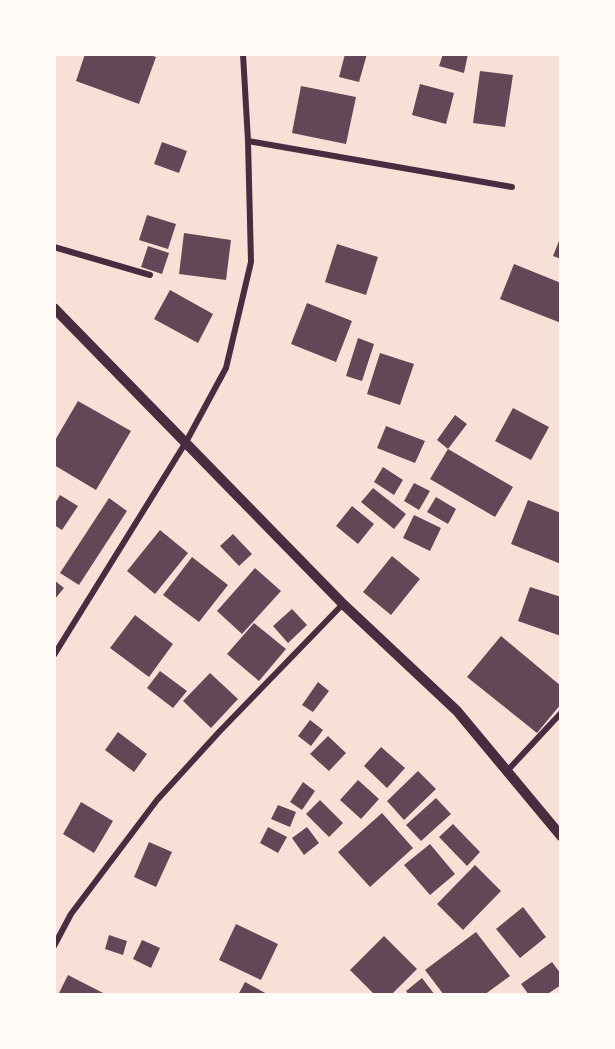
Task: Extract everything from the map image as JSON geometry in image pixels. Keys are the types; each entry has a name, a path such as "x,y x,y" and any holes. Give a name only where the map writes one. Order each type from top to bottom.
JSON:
{"street":[{"path":"54,655 186,442 226,368 251,262 243,54"},
{"path":"248,141 512,187"},
{"path":"54,247 150,275"},
{"path":"54,308 344,604 457,711 561,836"},
{"path":"54,946 71,914 157,800 227,723 344,604"},
{"path":"508,770 561,713"}],"building":[{"path":"85,54 147,54 156,57 139,104 76,81"},
{"path":"345,54 367,54 359,82 339,77"},
{"path":"443,54 468,54 464,73 439,66"},
{"path":"480,71 513,75 505,127 473,123"},
{"path":"420,84 454,93 446,124 412,115"},
{"path":"301,86 356,97 346,144 292,133"},
{"path":"162,142 187,151 179,173 154,164"},
{"path":"147,215 176,224 168,249 139,240"},
{"path":"184,233 231,240 226,280 179,274"},
{"path":"561,236 561,259 553,256"},
{"path":"337,244 378,257 366,295 325,282"},
{"path":"148,246 169,253 162,274 141,267"},
{"path":"514,264 561,283 561,323 500,299"},
{"path":"170,290 213,314 198,343 154,319"},
{"path":"307,303 352,321 336,362 291,344"},
{"path":"358,338 374,344 362,381 346,376"},
{"path":"380,353 414,364 400,405 367,394"},
{"path":"78,401 131,431 96,490 54,465 54,442"},
{"path":"513,408 549,427 531,460 495,441"},
{"path":"455,415 467,424 448,449 437,440"},
{"path":"386,426 425,441 415,463 377,448"},
{"path":"448,449 513,487 495,517 430,479"},
{"path":"383,467 403,480 394,495 374,482"},
{"path":"414,483 430,491 419,510 404,501"},
{"path":"373,488 406,514 394,529 361,502"},
{"path":"60,495 78,506 62,530 54,525 54,505"},
{"path":"436,497 456,509 448,524 427,512"},
{"path":"109,498 127,511 79,585 60,573"},
{"path":"528,500 561,513 561,564 511,544"},
{"path":"352,506 374,524 358,544 336,526"},
{"path":"414,515 441,528 430,551 403,538"},
{"path":"160,530 188,553 155,594 127,571"},
{"path":"233,534 252,554 239,566 220,546"},
{"path":"392,556 420,579 391,615 363,592"},
{"path":"192,557 228,585 199,622 163,595"},
{"path":"255,568 281,591 242,634 217,611"},
{"path":"54,580 64,588 54,600"},
{"path":"530,587 561,597 561,636 518,621"},
{"path":"292,609 307,625 288,643 273,626"},
{"path":"135,615 173,644 149,677 110,648"},
{"path":"254,623 286,649 259,681 227,654"},
{"path":"501,636 561,686 561,704 537,733 467,677"},
{"path":"160,671 187,691 173,708 147,688"},
{"path":"210,673 238,699 211,728 183,701"},
{"path":"318,682 329,691 313,712 302,705"},
{"path":"310,720 323,730 311,746 298,736"},
{"path":"118,732 147,754 134,772 105,750"},
{"path":"328,736 346,753 329,771 310,754"},
{"path":"381,747 405,768 387,788 364,766"},
{"path":"418,771 436,789 404,820 387,801"},
{"path":"358,780 379,799 361,819 340,800"},
{"path":"303,782 315,791 302,810 290,802"},
{"path":"436,798 451,814 421,841 406,825"},
{"path":"320,800 343,823 329,837 306,814"},
{"path":"81,802 113,821 94,853 63,834"},
{"path":"278,805 296,812 290,827 271,819"},
{"path":"382,813 413,848 370,887 338,852"},
{"path":"453,824 480,852 467,866 439,837"},
{"path":"268,827 287,837 278,853 260,843"},
{"path":"307,827 319,843 304,855 292,838"},
{"path":"149,842 172,852 156,887 134,877"},
{"path":"430,844 455,874 430,895 404,865"},
{"path":"475,865 501,891 463,930 437,904"},
{"path":"523,907 546,937 520,958 496,929"},
{"path":"236,924 278,944 261,980 219,960"},
{"path":"476,932 510,976 484,995 444,995 425,970"},
{"path":"109,935 127,941 123,955 105,949"},
{"path":"384,936 417,969 391,995 375,995 350,970"},
{"path":"142,940 160,948 151,968 133,959"},
{"path":"552,962 561,974 561,985 546,995 529,995 521,984"},
{"path":"68,975 107,995 58,995"},
{"path":"422,978 435,995 409,995 406,991"},
{"path":"245,982 269,995 238,995"}]}
